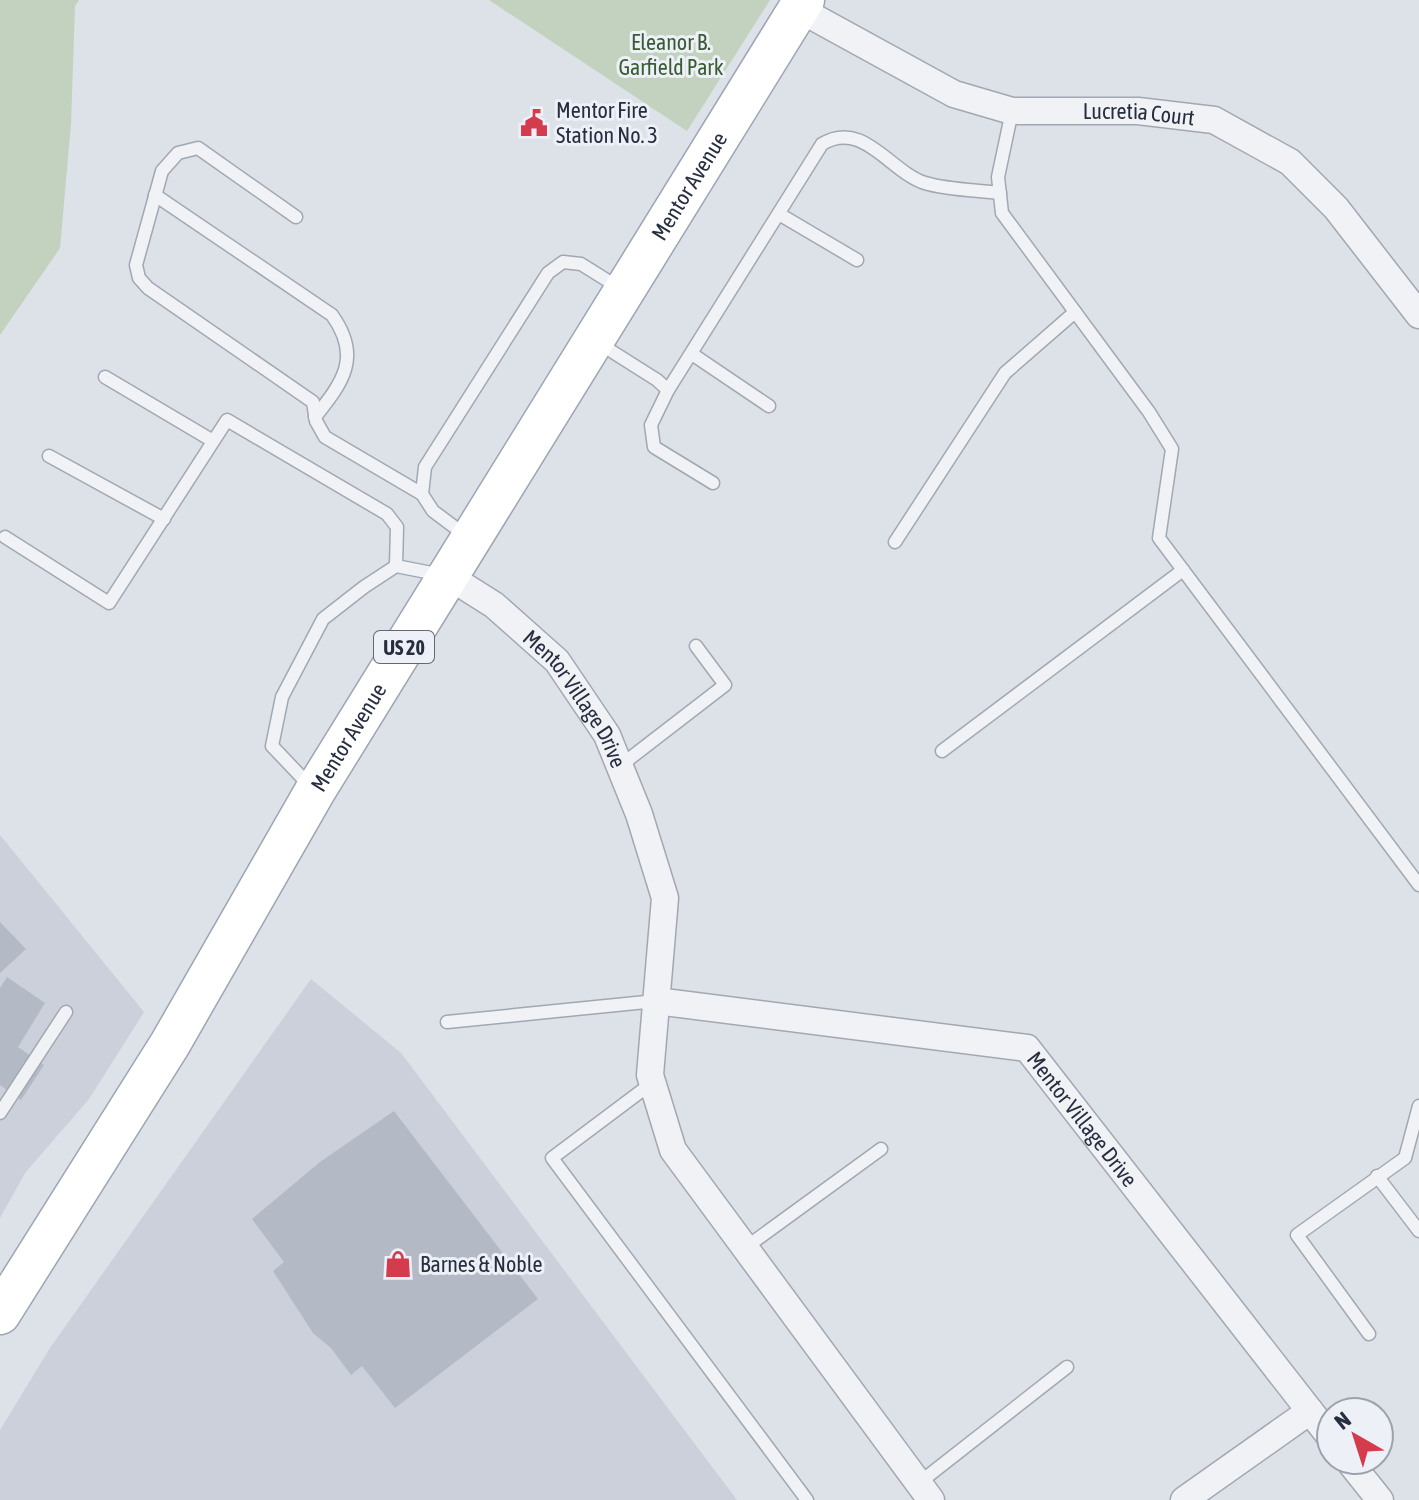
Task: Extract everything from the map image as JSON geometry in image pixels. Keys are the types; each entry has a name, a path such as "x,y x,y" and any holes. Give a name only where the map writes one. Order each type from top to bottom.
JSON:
{"main road":[{"name":"Mentor Avenue","path":"0,1314 170,1044 315,791 802,4"}],"street":[{"name":"Lucretia Court","path":"802,4 885,58 954,94 1012,111 1138,111 1214,120 1290,162 1336,208 1419,315"},
{"name":"Mentor Village Drive","path":"448,576 494,605 557,661 607,735 639,814 665,898 650,1075 673,1150 925,1491"},
{"name":"Mentor Village Drive","path":"656,1001 1027,1048 1315,1417"},
{"path":"1184,1500 1310,1411"},
{"path":"1361,1476 1380,1500"}],"lane":[{"path":"1012,111 998,177 1002,213 1149,412 1172,449 1159,538 1419,885"},
{"path":"713,483 654,447 651,425 668,390 822,144 841,136 869,145 924,183 1000,193"},
{"path":"296,217 198,148 178,153 162,171 136,265 139,278 148,288 313,402 315,417 325,437 422,494 433,511 471,539"},
{"path":"155,195 332,315 343,330 349,357 341,384 315,417"},
{"path":"779,214 857,260"},
{"path":"422,494 425,467 548,273 563,262 581,264 624,291"},
{"path":"895,542 1005,373 1075,312"},
{"path":"594,340 668,390"},
{"path":"692,354 769,406"},
{"path":"105,377 213,441"},
{"path":"5,537 109,603 227,420 387,514 397,527 396,566"},
{"path":"49,456 164,519"},
{"path":"315,791 272,746 282,697 323,619 396,566 448,576"},
{"path":"942,751 1183,570"},
{"path":"620,766 725,685 696,646"},
{"path":"447,1022 656,1001"},
{"path":"0,1113 66,1012"},
{"path":"652,1083 552,1158 807,1500"},
{"path":"1369,1334 1297,1235 1405,1158 1419,1106"},
{"path":"745,1248 881,1149"},
{"path":"1377,1176 1419,1231"},
{"path":"925,1491 1067,1367"}],"shaded area":[{"path":"0,835 144,1012 89,1099 25,1173 0,1218"},
{"path":"311,979 401,1053 737,1500 0,1500 0,1430 50,1348"}],"green space":[{"path":"0,0 79,0 75,6 71,124 60,248 0,335"},
{"name":"Eleanor B. Garfield Park","path":"489,0 770,0 687,131"}],"building":[{"path":"0,922 26,949 0,973"},
{"path":"7,977 45,1003 18,1047 44,1065 21,1100 0,1085 0,988"},
{"path":"394,1111 538,1299 395,1408 362,1366 351,1375 331,1348 313,1333 273,1271 284,1262 252,1219 320,1162"}],"place":[{"name":"Mentor Fire Station No. 3","path":"534,123"},
{"name":"Barnes & Noble","path":"398,1264"}]}
